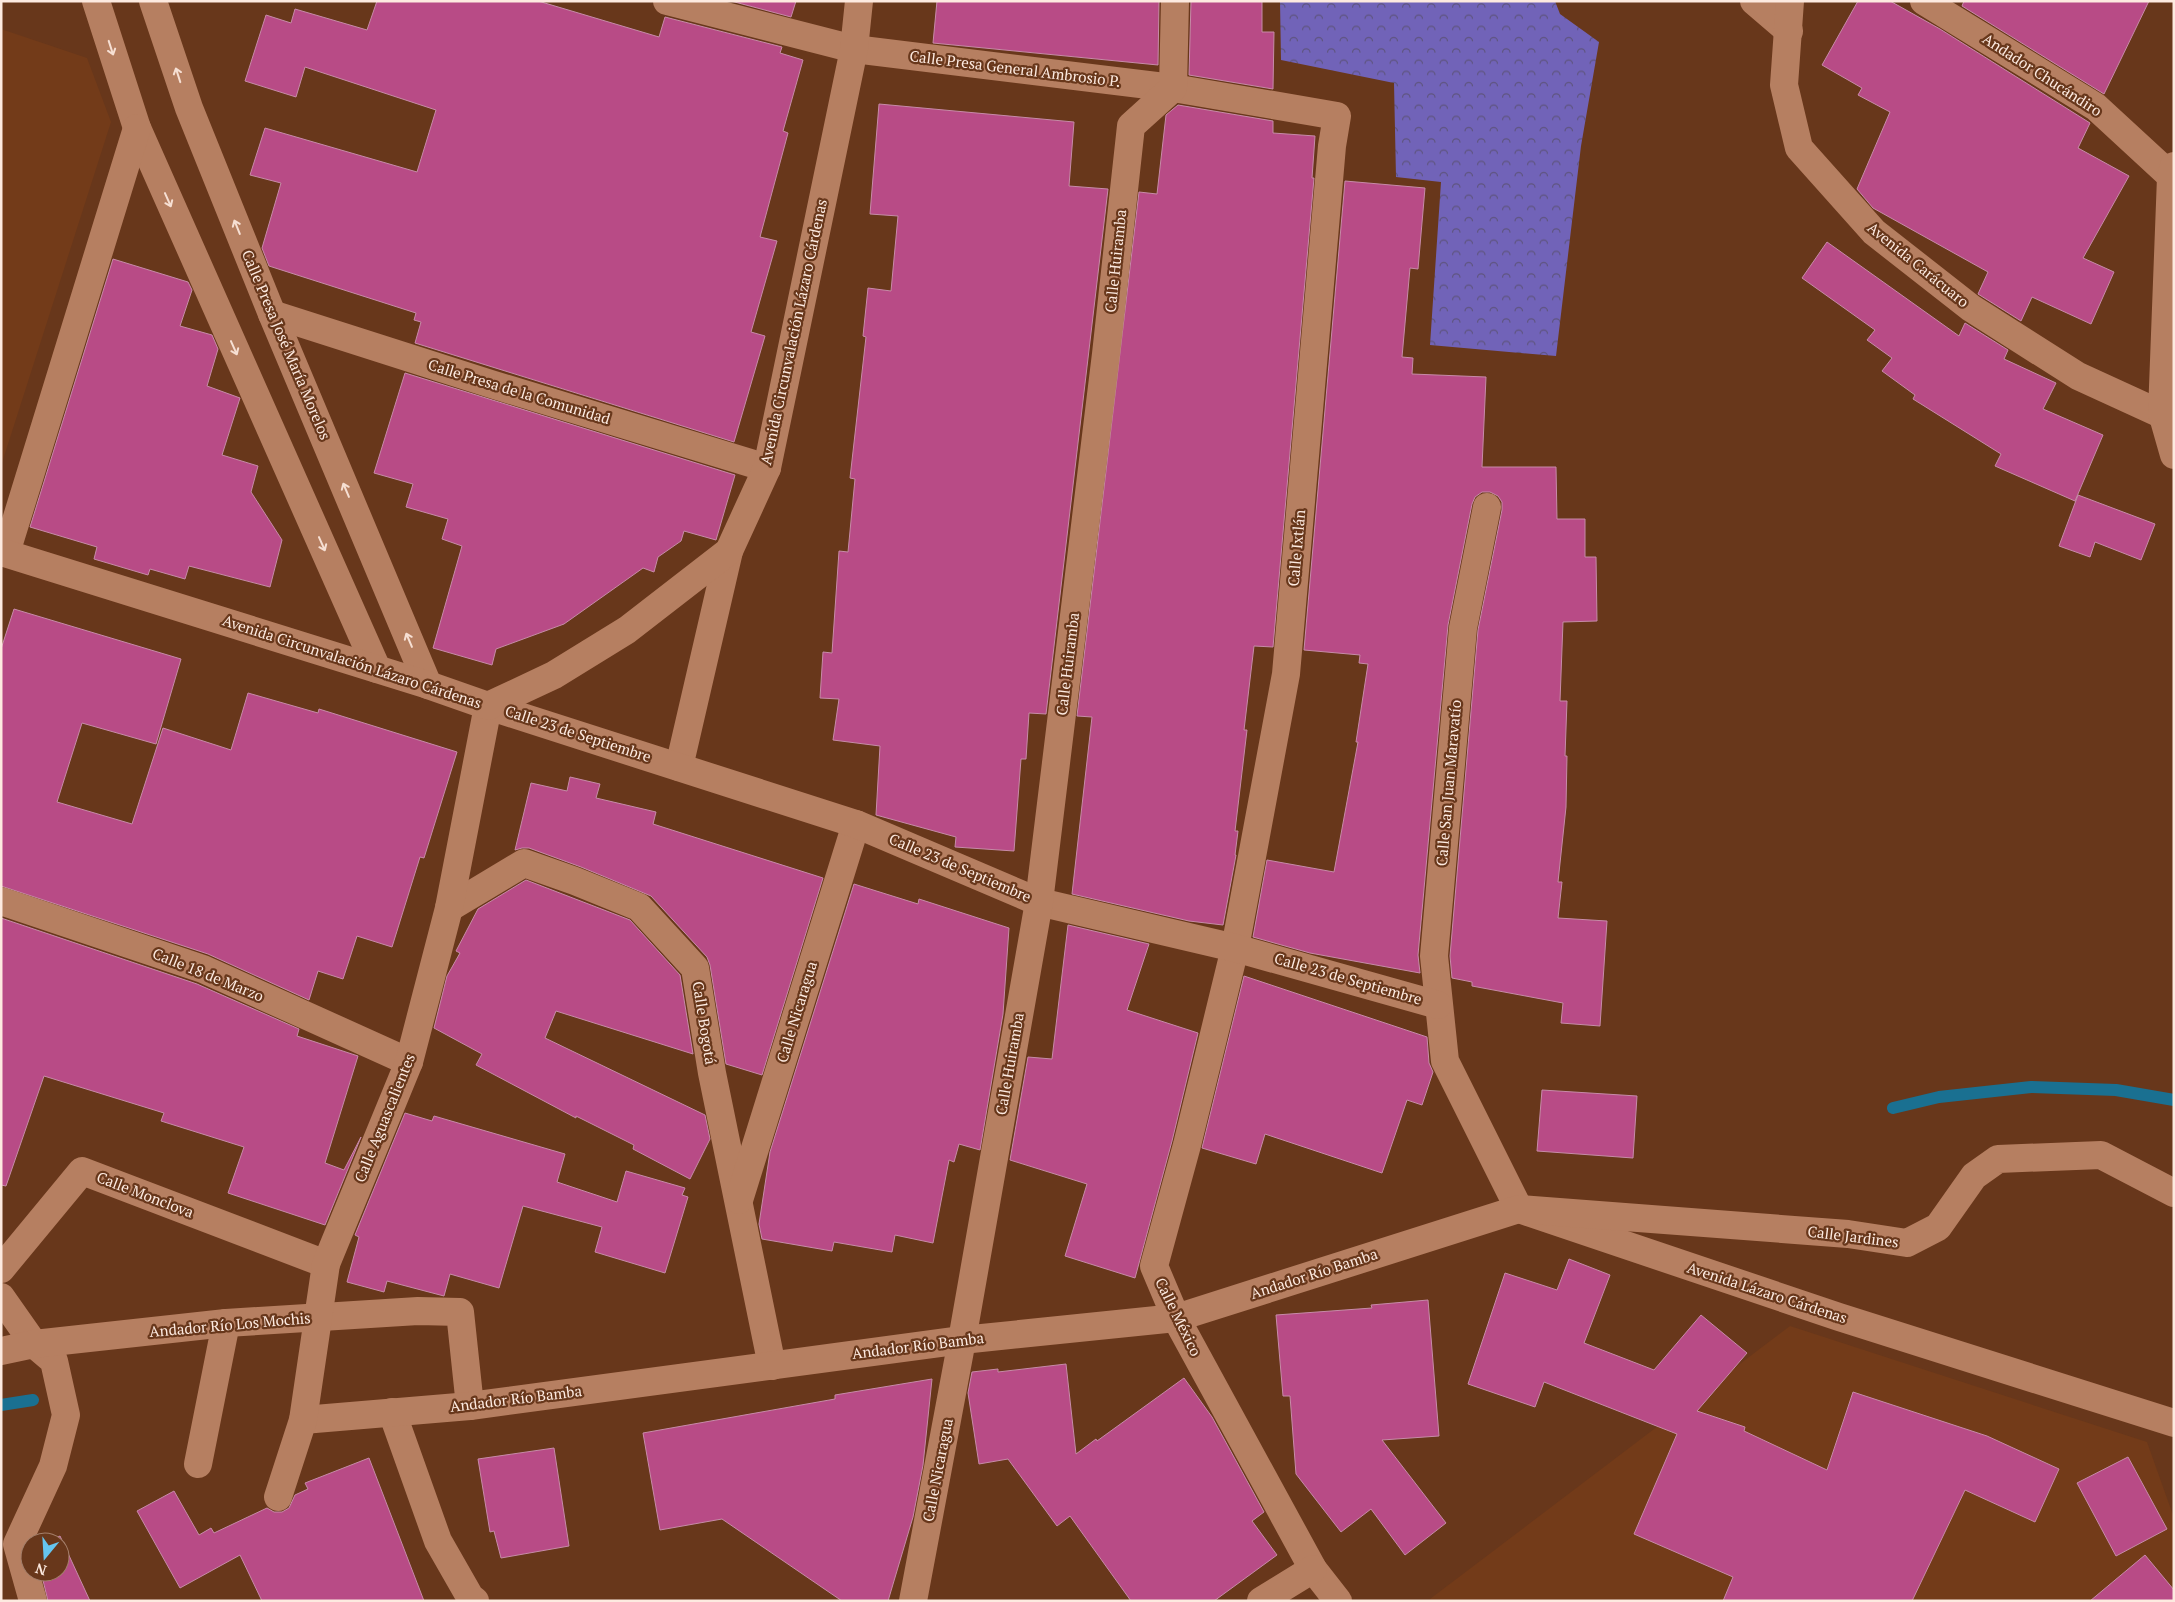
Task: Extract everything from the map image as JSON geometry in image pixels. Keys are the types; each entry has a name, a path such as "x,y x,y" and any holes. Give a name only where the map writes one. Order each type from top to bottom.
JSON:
{"street":[{"path":"96,1 137,128 377,669"},
{"name":"Calle Presa José María Morelos","path":"153,1 189,108 272,314 428,685"},
{"name":"Calle Presa General Ambrosio P.","path":"667,1 854,49 1173,88 1337,116 1332,146"},
{"name":"Avenida Circunvalación Lázaro Cárdenas","path":"4,552 428,685 488,706 554,676 627,630 730,551 767,468 854,49 859,1"},
{"path":"1173,88 1175,1"},
{"path":"1754,1 1789,31"},
{"name":"Avenida Carácuaro","path":"1790,1 1784,85 1799,148 1874,232 1971,308 2078,376 2168,417"},
{"name":"Andador Chucándiro","path":"1924,1 2096,107 2173,174"},
{"name":"Calle Huiramba","path":"962,1340 1039,902 1131,126 1173,88"},
{"path":"4,552 137,128"},
{"name":"Calle Ixtlán","path":"1235,948 1286,674 1332,146"},
{"path":"2173,174 2168,417 2174,455"},
{"name":"Calle Presa de la Comunidad","path":"272,314 491,384 767,468"},
{"name":"Calle San Juan Maravatío","path":"1487,507 1463,628 1434,956 1445,1061 1519,1209"},
{"path":"679,767 730,551"},
{"name":"Calle 23 de Septiembre","path":"488,706 856,824 1039,902 1235,948 1438,1005"},
{"name":"Calle Aguascalientes","path":"278,1497 303,1420 326,1264 409,1062 449,908 488,706"},
{"name":"Calle Nicaragua","path":"738,1201 856,824"},
{"name":"Calle Bogotá","path":"449,908 524,863 576,881 639,907 695,968 712,1073 772,1366"},
{"name":"Calle 18 de Marzo","path":"1,901 203,970 409,1062"},
{"name":"Calle México","path":"1235,948 1187,1146 1154,1266 1176,1318 1312,1568 1338,1601"},
{"name":"Calle Jardines","path":"1519,1209 1848,1234 1907,1244 1938,1227 1974,1176 1998,1159 2101,1155 2174,1193"},
{"name":"Calle Monclova","path":"1,1269 82,1172 326,1264"},
{"name":"Andador Río Bamba","path":"303,1420 470,1406 962,1340 1176,1318 1519,1209"},
{"name":"Avenida Lázaro Cárdenas","path":"1519,1209 1839,1317 2174,1423"},
{"path":"1,1296 34,1344 54,1360 66,1415 53,1466 17,1544 33,1601"},
{"name":"Andador Río Los Mochis","path":"1,1351 34,1344 226,1323 418,1311 460,1312 470,1406"},
{"path":"198,1464 226,1323"},
{"name":"Calle Nicaragua","path":"913,1601 962,1340"},
{"path":"392,1412 438,1541 470,1597 475,1601"},
{"path":"1261,1601 1312,1568"}],"shaded area":[{"path":"1,29 87,58 111,122 1,466"},
{"path":"1790,1326 2147,1442 2174,1518 2174,1601 1431,1601 1430,1599"}],"green space":[{"path":"1280,1 1555,1 1560,14 1599,42 1581,146 1556,356 1430,345 1441,182 1396,177 1394,83 1281,60"}],"building":[{"path":"377,1 538,1 659,37 665,17 782,47 780,53 803,60 783,131 788,133 760,237 777,241 751,332 765,336 734,442 415,343 421,322 414,320 416,313 269,266 262,248 281,183 250,175 265,128 417,172 436,110 305,67 296,97 245,81 266,15 291,23 295,9 367,30"},
{"path":"731,1 796,1 791,17"},
{"path":"937,1 1159,1 1158,65 933,43"},
{"path":"1191,1 1262,1 1262,32 1274,32 1273,89 1189,75"},
{"path":"1858,1 1890,1 1940,29 2090,123 2078,148 2129,176 2083,258 2114,272 2091,324 2032,297 2021,321 1978,294 1988,272 1873,208 1857,189 1890,112 1858,95 1862,88 1822,65"},
{"path":"1964,1 2149,1 2104,94 1962,6"},
{"path":"879,104 1074,122 1069,186 1108,189 1046,714 1029,713 1026,759 1021,759 1014,851 955,847 956,837 876,815 880,746 833,740 839,699 820,698 823,652 832,653 839,551 848,552 855,479 850,478 866,337 863,336 868,288 891,291 898,216 870,214"},
{"path":"1178,105 1273,121 1273,133 1315,136 1312,178 1314,178 1273,647 1254,646 1244,730 1247,730 1235,831 1238,831 1236,855 1223,925 1189,921 1072,894 1092,717 1077,716 1139,192 1157,194 1166,115"},
{"path":"1345,181 1425,188 1418,269 1410,268 1402,357 1413,358 1412,374 1486,377 1482,467 1556,467 1557,519 1585,519 1585,557 1596,557 1597,621 1563,622 1560,701 1567,701 1565,756 1567,756 1566,807 1558,882 1562,882 1558,918 1607,921 1600,1026 1561,1023 1563,1003 1472,986 1472,982 1452,978 1450,956 1478,630 1502,510 1502,502 1498,496 1490,492 1482,492 1475,497 1472,504 1448,625 1418,955 1420,973 1310,953 1253,937 1267,860 1334,872 1358,742 1356,742 1368,664 1359,663 1360,655 1304,650"},
{"path":"1827,242 1959,336 1965,323 2008,350 2004,359 2056,383 2043,409 2103,435 2075,501 1995,466 2001,454 1913,399 1915,395 1882,371 1892,358 1867,340 1875,330 1802,278"},
{"path":"113,259 188,282 192,290 180,326 212,335 218,349 207,386 240,398 222,455 258,466 251,492 282,540 270,587 189,566 185,579 150,569 148,575 94,559 97,547 30,527"},
{"path":"405,373 735,475 716,540 684,531 681,541 658,557 654,572 643,568 564,624 496,649 492,665 433,648 462,546 442,539 448,519 406,507 413,484 374,473"},
{"path":"2078,495 2155,524 2141,560 2095,542 2090,557 2059,546"},
{"path":"14,609 181,659 156,744 82,723 57,802 132,824 163,728 231,750 248,693 318,713 319,709 457,752 424,858 420,857 392,947 357,936 343,979 318,971 309,1000 208,954 1,886 1,649"},
{"path":"570,777 600,784 596,798 656,812 653,824 823,878 762,1075 726,1064 710,965 707,957 651,896 529,848 515,850 531,783 567,791"},
{"path":"526,880 630,920 680,975 693,1054 556,1011 545,1038 705,1115 710,1139 690,1179 633,1149 634,1145 576,1116 576,1118 476,1065 482,1054 434,1028 447,976 460,953 456,951 478,909"},
{"path":"854,884 918,904 919,899 1009,928 1003,1014 980,1150 959,1144 954,1162 949,1160 933,1243 895,1235 892,1252 834,1242 832,1251 762,1239 759,1224 770,1152"},
{"path":"1,918 197,984 299,1029 297,1036 358,1056 325,1163 344,1170 361,1137 325,1225 228,1193 244,1147 161,1121 164,1113 44,1076 6,1186 1,1185"},
{"path":"1068,925 1149,944 1127,1010 1198,1033 1172,1141 1135,1278 1065,1256 1087,1184 1010,1160 1028,1057 1052,1059"},
{"path":"1244,976 1427,1037 1429,1063 1433,1072 1422,1105 1407,1100 1382,1173 1265,1134 1256,1164 1202,1148"},
{"path":"1542,1090 1637,1096 1633,1158 1537,1151"},
{"path":"405,1113 432,1121 434,1116 565,1154 557,1182 617,1202 626,1171 685,1188 682,1195 688,1197 665,1273 595,1252 602,1227 523,1206 499,1288 450,1274 444,1296 387,1281 384,1292 347,1282 359,1237 355,1235"},
{"path":"1569,1259 1610,1275 1584,1343 1654,1370 1701,1315 1747,1353 1697,1411 1745,1427 1744,1431 1827,1470 1853,1392 1987,1436 2059,1469 2035,1522 1965,1490 1912,1601 1723,1601 1733,1577 1634,1534 1677,1434 1544,1382 1535,1407 1468,1384 1505,1273 1557,1290"},
{"path":"1428,1300 1439,1436 1382,1440 1446,1523 1405,1555 1371,1509 1341,1532 1296,1474 1290,1396 1283,1396 1276,1315 1372,1308 1371,1305"},
{"path":"1066,1364 1076,1454 1184,1378 1212,1417 1264,1512 1252,1521 1277,1555 1214,1601 1131,1601 1070,1516 1057,1526 1008,1459 979,1464 968,1393 972,1372 998,1369 998,1372"},
{"path":"932,1379 923,1465 913,1517 888,1601 842,1601 722,1519 660,1530 643,1433 835,1399 835,1395"},
{"path":"554,1448 569,1546 501,1558 494,1531 490,1532 478,1459"},
{"path":"2128,1457 2167,1529 2116,1556 2077,1483"},
{"path":"369,1458 424,1601 262,1601 240,1555 180,1588 137,1511 174,1491 199,1535 211,1528 214,1533 267,1508 274,1512 282,1512 289,1508 295,1495 308,1489 305,1483"},
{"path":"2145,1555 2174,1590 2174,1601 2090,1601"},
{"path":"70,1558 90,1601 48,1601 43,1582 70,1582"}],"waterway":[{"path":"1893,1108 1939,1097 2031,1087 2116,1090 2174,1100"},
{"path":"1,1405 33,1400"}]}
